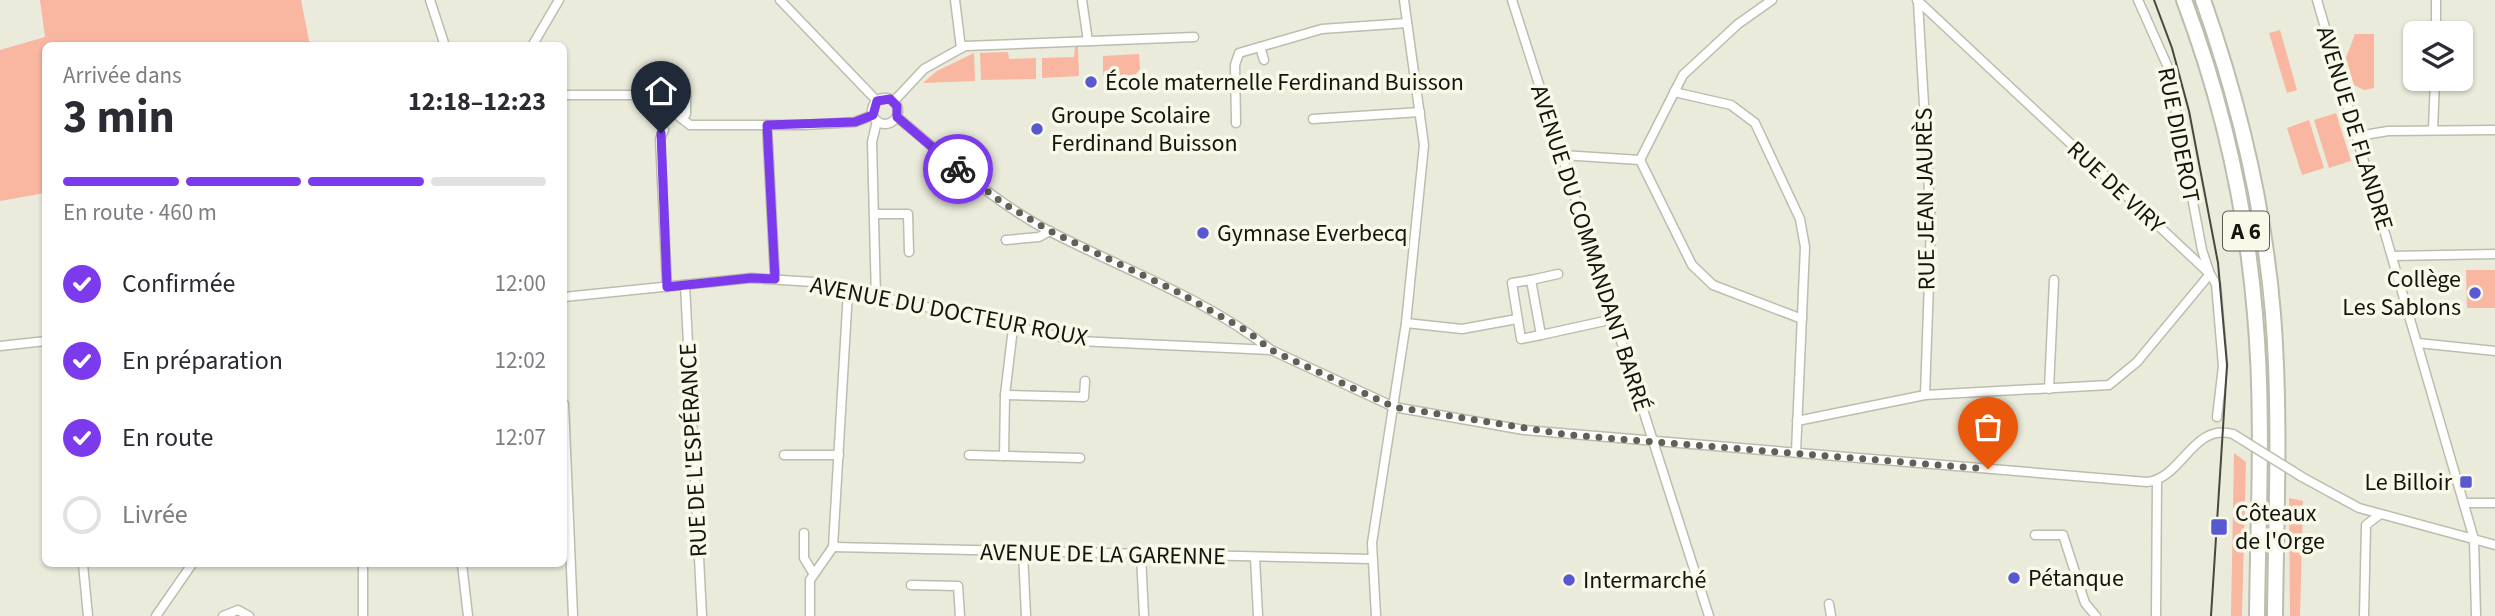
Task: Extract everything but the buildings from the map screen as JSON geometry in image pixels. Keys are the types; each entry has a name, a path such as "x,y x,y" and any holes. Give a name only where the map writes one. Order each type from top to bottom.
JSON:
{"highway":[{"name":"A 6","path":"2184,0 2210,74 2230,152 2251,275 2259,390 2257,616"},
{"name":"A 6","path":"2203,0 2247,148 2269,270 2277,419 2275,616"}],"street":[{"path":"430,0 444,42"},
{"path":"534,42 559,0"},
{"path":"780,0 877,101"},
{"path":"955,0 961,48"},
{"path":"1082,0 1088,41"},
{"path":"1376,616 1372,559 1406,323 1423,157 1420,112 1404,0"},
{"name":"AVENUE DU COMMANDANT BARRÉ","path":"1513,0 1708,616"},
{"path":"1640,160 1674,92 1692,67 1738,24 1772,0"},
{"name":"RUE DIDEROT","path":"2138,0 2167,65 2202,250 2210,274"},
{"name":"AVENUE DE FLANDRE","path":"2317,0 2474,539 2476,616"},
{"path":"2436,0 2436,21"},
{"name":"RUE DE VIRY","path":"1918,1 2210,274"},
{"name":"RUE JEAN JAURÈS","path":"1918,1 1931,226 1925,395"},
{"path":"1236,123 1236,60 1239,53 1322,29 1407,23"},
{"path":"894,101 924,69 961,48 977,44 1194,37"},
{"path":"1260,47 1264,60"},
{"path":"2433,130 2435,91"},
{"path":"1674,92 1731,105 1755,123 1800,219 1805,247 1796,452"},
{"path":"682,119 686,114 686,93"},
{"path":"567,95 652,95 690,125 855,122 875,118 888,124 897,117 898,108 894,101 885,98 877,101"},
{"path":"876,298 872,142 877,101"},
{"path":"1313,119 1420,112"},
{"path":"897,117 979,186 1050,231 1156,281 1237,326 1271,350"},
{"path":"767,125 775,279"},
{"path":"664,130 660,139 667,287"},
{"path":"2358,136 2388,131 2495,130"},
{"path":"1562,155 1640,160"},
{"path":"1640,160 1692,265 1713,285 1802,319"},
{"path":"874,214 908,214 909,252"},
{"path":"1006,240 1039,237 1050,231"},
{"path":"2393,256 2495,254"},
{"path":"1558,274 1512,284 1521,339 1614,319"},
{"path":"1797,421 1925,395 2098,387 2120,378 2210,274 2216,284 2222,366 2217,416"},
{"name":"AVENUE DU DOCTEUR ROUX","path":"567,297 775,279 814,282 1078,341 1271,350 1394,407 1524,430 2157,481"},
{"path":"1531,280 1541,335"},
{"path":"2049,389 2054,280"},
{"name":"RUE DE L'ESPÉRANCE","path":"685,285 702,616"},
{"path":"810,616 808,588 813,573 833,547 848,291"},
{"path":"1406,323 1462,329 1517,319"},
{"path":"1004,456 1005,395 1013,328"},
{"path":"0,346 42,341"},
{"path":"2418,343 2495,351"},
{"path":"1005,395 1084,397 1085,381"},
{"path":"2156,616 2157,481 2165,477 2201,439 2216,433 2233,434 2346,503 2495,545"},
{"path":"784,456 839,455"},
{"path":"969,455 1080,458"},
{"path":"567,475 573,616"},
{"path":"2464,503 2495,503"},
{"path":"2364,616 2366,525 2379,514"},
{"path":"804,533 804,558 813,573"},
{"path":"2035,535 2063,535 2085,603 2096,616"},
{"name":"AVENUE DE LA GARENNE","path":"833,547 1372,559"},
{"path":"1023,553 1026,616"},
{"path":"1141,555 1144,616"},
{"path":"1255,557 1258,616"},
{"path":"83,567 88,616"},
{"path":"156,616 190,567"},
{"path":"363,567 363,616"},
{"path":"462,567 468,616"},
{"path":"911,585 958,586 960,616"},
{"path":"1829,604 1831,616"},
{"path":"223,616 238,610 249,616"}],"shaded area":[{"path":"40,0 301,0 309,42 42,42 42,194 0,201 0,50 45,37"},
{"path":"2280,30 2297,90 2287,93 2269,33"},
{"path":"2355,34 2374,34 2374,88 2364,90 2354,85 2346,58"},
{"path":"1075,47 1078,47 1079,76 1042,78 1042,58 1074,57"},
{"path":"1008,52 1009,59 1036,58 1036,79 981,80 980,53"},
{"path":"974,53 975,81 923,83 937,71"},
{"path":"1139,54 1140,69 1135,75 1103,76 1103,56"},
{"path":"2336,113 2351,161 2329,168 2314,120"},
{"path":"2309,120 2324,168 2302,175 2287,128"},
{"path":"2466,270 2495,270 2495,308 2467,308"},
{"path":"2234,453 2246,462 2242,616 2231,616"},
{"path":"2289,498 2303,501 2300,616 2290,616"}],"tram line":[{"path":"2154,0 2172,48 2189,111 2218,263 2227,365 2211,616"}],"way so far":[{"path":"958,169 1003,203 1050,231 1176,291 1247,331 1271,350 1394,407 1524,430 1570,435 1988,469"}],"place":[{"name":"École maternelle Ferdinand Buisson","path":"1091,82"},
{"name":"Groupe Scolaire Ferdinand Buisson","path":"1037,129"},
{"name":"Gymnase Everbecq","path":"1203,233"},
{"name":"Collège Les Sablons","path":"2475,293"},
{"name":"Le Billoir","path":"2466,482"},
{"name":"Côteaux de l'Orge","path":"2219,527"},
{"name":"Pétanque","path":"2014,578"},
{"name":"Intermarché","path":"1569,580"}],"route":[{"path":"661,133 667,287 751,278 775,279 767,125 855,122 873,115 877,101 890,99 896,103 897,117 958,169"}]}
